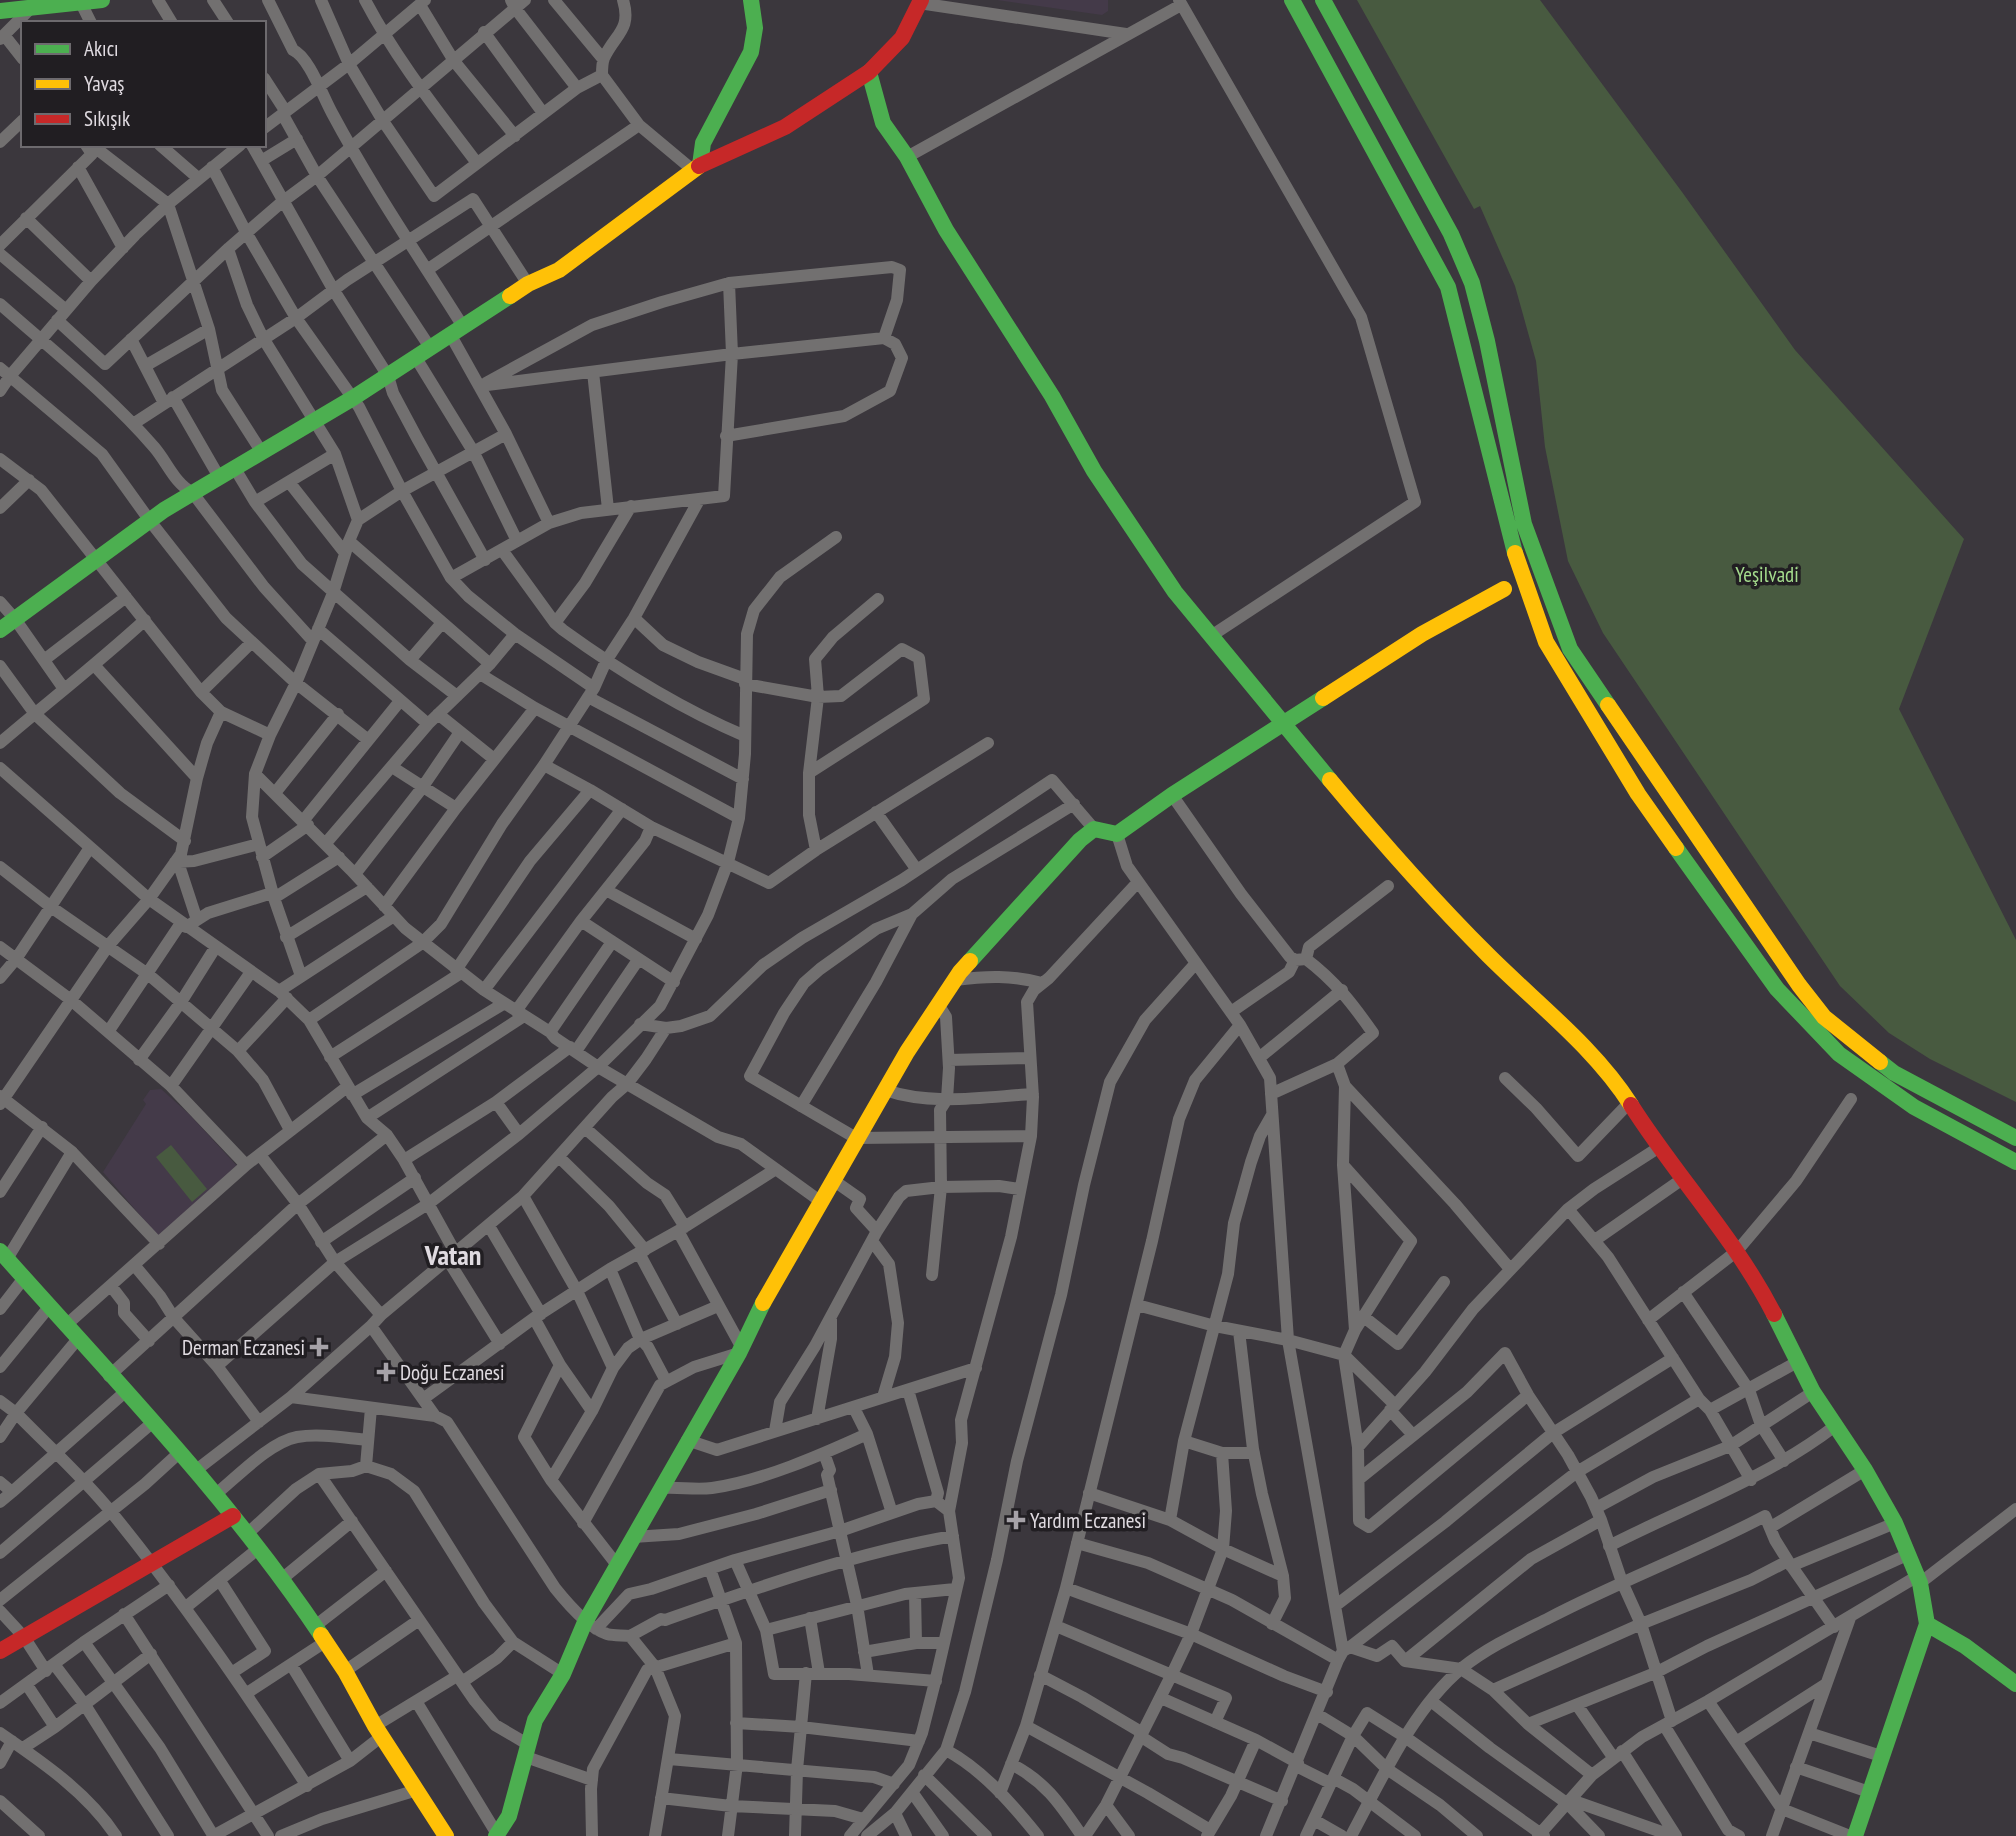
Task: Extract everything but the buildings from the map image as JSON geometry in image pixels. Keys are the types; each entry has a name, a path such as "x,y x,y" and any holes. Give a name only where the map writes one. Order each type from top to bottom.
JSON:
{"street":[{"path":"0,11 102,0"},
{"path":"158,0 171,21"},
{"path":"213,0 227,21"},
{"path":"268,0 293,50 298,51 309,66 351,148 427,270 479,386 506,433 549,523"},
{"path":"321,0 349,64 383,121 434,196 577,88 602,75"},
{"path":"365,0 384,36 477,163"},
{"path":"555,0 603,60"},
{"path":"623,0 627,13 624,28 603,60 602,75 639,125 697,168"},
{"path":"697,168 703,143 751,52 755,28 751,0"},
{"path":"1292,0 1448,287 1520,571 1546,642 1639,794 1777,989 1839,1054 1914,1107 2016,1162"},
{"path":"1323,0 1451,234 1472,283 1487,341 1524,524 1570,649 1824,1017 1894,1073 2016,1138"},
{"path":"71,2 89,21"},
{"path":"0,630 192,492 353,398 528,284 559,270 697,168 785,127 869,72 902,38 920,2 1126,34"},
{"path":"907,157 1180,2 1361,317 1415,502 1211,636"},
{"path":"266,123 285,113 318,88 423,3 454,61 515,136"},
{"path":"57,320 105,364 228,249 454,61 517,3 577,88"},
{"path":"21,57 2,37 31,8"},
{"path":"484,32 543,113"},
{"path":"869,72 883,124 907,157 946,230 1052,396 1094,471 1175,592 1386,847 1486,953 1612,1076 1658,1148 1737,1251 1760,1287 1813,1392 1865,1470 1895,1523 1918,1580 1927,1624 1853,1836 1782,1809 1708,1701"},
{"path":"266,81 317,176 431,348"},
{"path":"0,142 21,122"},
{"path":"427,270 639,125"},
{"path":"261,161 297,139"},
{"path":"162,147 198,178"},
{"path":"0,391 5,372 41,340 122,248 233,147"},
{"path":"253,147 333,289 388,376 393,393 485,560"},
{"path":"0,245 94,148 168,204 209,329 222,390 261,451"},
{"path":"78,167 122,248"},
{"path":"212,167 296,318 353,398 451,579 515,634 591,692 743,779"},
{"path":"133,424 296,318 333,289 473,199 528,284"},
{"path":"26,218 92,281"},
{"path":"228,249 247,305 263,338 335,454 358,520"},
{"path":"0,254 66,310"},
{"path":"479,386 592,325 729,283 892,267 900,270 897,300 884,338"},
{"path":"451,579 549,523 581,513 724,496 732,354 729,283"},
{"path":"0,304 133,424 183,487 192,492 264,587 316,635 428,724"},
{"path":"145,366 209,329"},
{"path":"479,386 884,338 895,344 902,358 890,391 844,416 726,436"},
{"path":"131,339 145,366 219,477"},
{"path":"416,358 473,451 517,541"},
{"path":"5,372 102,454 150,521 226,618 296,683 368,739"},
{"path":"593,372 608,509"},
{"path":"301,976 273,895 252,817 255,774 316,635 358,520 402,491 506,433"},
{"path":"256,502 335,454"},
{"path":"0,459 41,490 201,692 221,712 270,735"},
{"path":"234,467 302,564 410,660 457,696"},
{"path":"0,508 29,480"},
{"path":"289,482 347,547 490,664"},
{"path":"309,1020 422,943 440,924 502,824 591,692 606,661 634,618 699,500"},
{"path":"555,623 585,583 631,506"},
{"path":"217,1366 335,1262 428,1204 519,1134 598,1067 660,1006 708,915 728,862 740,818 747,634 754,610 780,577 836,537"},
{"path":"502,550 555,623 606,661 700,717 745,736"},
{"path":"640,1024 666,1028 710,1016 763,965 802,938 917,870 1052,780 1094,829 1117,834 1172,795 1422,634 1504,589"},
{"path":"44,660 126,597"},
{"path":"816,850 809,816 809,773 818,696 815,659 833,637 877,599"},
{"path":"0,602 64,689"},
{"path":"634,618 663,645 698,662 745,681 818,696 841,696 902,649 919,658 924,699 809,773"},
{"path":"0,743 95,666 145,620"},
{"path":"410,660 442,623"},
{"path":"326,843 428,724 490,664 515,634"},
{"path":"201,692 251,643"},
{"path":"0,666 35,714 120,793 185,841"},
{"path":"95,666 197,778"},
{"path":"480,674 569,727 740,818"},
{"path":"262,857 306,823 368,739 400,701"},
{"path":"238,1051 301,976 389,911 456,808 535,708"},
{"path":"159,1244 72,1152 42,1127 1,1100 108,946 177,862 185,841 207,743 221,712"},
{"path":"275,793 338,714"},
{"path":"438,714 494,760"},
{"path":"355,874 422,788 460,732"},
{"path":"544,765 651,827 769,883 816,850 988,743"},
{"path":"392,767 456,808"},
{"path":"0,768 149,899 188,923 215,948 283,995 309,1020 367,1118 387,1135 415,1178 452,1257 500,1343"},
{"path":"255,774 326,843 389,911 422,943 458,971 598,1067 718,1137 741,1144 820,1201"},
{"path":"330,1058 458,971 530,861 590,790"},
{"path":"1172,795 1241,894 1290,957 1301,960 1342,990 1373,1033 1337,1064 1271,1094"},
{"path":"1031,1136 856,1138 750,1076 784,1013 804,984 820,969 877,929 912,914 953,879 1074,804"},
{"path":"484,990 622,809"},
{"path":"876,812 917,870"},
{"path":"367,1118 520,1013 581,921 645,841 651,827"},
{"path":"500,1835 509,1816 534,1720 591,1624 617,1565 740,1351 766,1298 856,1138 955,979 1000,926 1080,840 1094,829"},
{"path":"1117,834 1127,866 1240,1025 1270,1078 1288,1340 1344,1653"},
{"path":"177,862 194,861 259,844"},
{"path":"0,978 16,959 89,849"},
{"path":"108,1032 188,923 208,913 273,895 339,857"},
{"path":"177,862 188,923"},
{"path":"0,867 149,975 238,1051 263,1080 290,1130"},
{"path":"850,1836 909,1765 918,1744 936,1681 959,1578 949,1511 962,1443 961,1420 1011,1237 1031,1136 1033,1094 1027,1002 1034,990 1138,882"},
{"path":"1231,1012 1289,972 1309,947 1388,886"},
{"path":"286,937 367,887"},
{"path":"606,890 696,939"},
{"path":"801,1106 876,982 912,914"},
{"path":"581,921 674,982"},
{"path":"550,1032 612,942"},
{"path":"0,947 71,1000 171,1086 246,1165"},
{"path":"139,1059 181,1002 215,948"},
{"path":"404,1160 573,1049 615,997 638,960"},
{"path":"867,1836 895,1813 943,1754 965,1692 997,1560 1017,1461 1061,1295 1084,1185 1110,1082 1145,1020 1196,963"},
{"path":"171,1086 251,972"},
{"path":"955,979 994,975 1020,977 1042,983"},
{"path":"1259,1058 1342,990"},
{"path":"65,1326 246,1165 290,1130 350,1091 503,1004"},
{"path":"932,1275 941,1187 940,1110 947,1099 949,1060 946,1017 938,1004"},
{"path":"1000,1793 1026,1726 1056,1626 1137,1305 1179,1119 1195,1080 1240,1025"},
{"path":"195,1471 291,1396 381,1315 523,1196 627,1084 666,1028"},
{"path":"949,1060 1030,1058"},
{"path":"1337,1064 1345,1086 1343,1165 1355,1329"},
{"path":"1505,1078 1536,1108 1577,1156 1629,1103"},
{"path":"1345,1086 1455,1204 1510,1269"},
{"path":"885,1090 907,1097 947,1099 1033,1094"},
{"path":"1648,1320 1737,1251 1796,1181 1851,1099"},
{"path":"496,1102 519,1134"},
{"path":"1170,1520 1184,1441 1228,1274 1234,1223 1251,1162 1273,1113"},
{"path":"0,1192 42,1127"},
{"path":"584,1128 665,1195 740,1351"},
{"path":"109,1376 298,1203 387,1135"},
{"path":"1358,1447 1424,1372 1473,1309 1568,1209 1658,1148"},
{"path":"72,1152 2,1255 216,1494 283,1578 345,1671 379,1731 446,1836"},
{"path":"260,1155 298,1203 335,1262 381,1315"},
{"path":"559,1157 622,1220 642,1251 677,1324"},
{"path":"1343,1165 1411,1241 1355,1329 1344,1355 1358,1447 1359,1521 1369,1527 1528,1395"},
{"path":"423,1399 538,1316 610,1269 681,1229 776,1169"},
{"path":"321,1242 415,1178"},
{"path":"833,1180 860,1199 856,1208 875,1236 889,1264 898,1323 895,1357 883,1397"},
{"path":"1595,1240 1681,1180"},
{"path":"775,1431 780,1402 875,1236 906,1191 941,1187 999,1186 1019,1189"},
{"path":"523,1196 577,1291 613,1368"},
{"path":"1568,1209 1595,1240 1699,1399 1710,1410 1751,1480"},
{"path":"489,1226 538,1316 560,1365 592,1411"},
{"path":"135,1266 259,1422"},
{"path":"610,1269 641,1339 666,1381"},
{"path":"0,1309 24,1278"},
{"path":"1364,1317 1398,1344 1444,1282"},
{"path":"111,1286 124,1303 124,1313 149,1341"},
{"path":"1683,1292 1749,1390 1761,1425 1784,1461"},
{"path":"1137,1305 1344,1355 1413,1435"},
{"path":"551,1480 592,1411 613,1368 628,1348 641,1339 718,1306"},
{"path":"0,1367 49,1307"},
{"path":"817,1419 831,1339 831,1315"},
{"path":"371,1326 435,1416"},
{"path":"1239,1331 1254,1453 1283,1576 1285,1598 1272,1624"},
{"path":"0,1437 16,1413 77,1340"},
{"path":"583,1523 660,1385 706,1363 740,1351"},
{"path":"1359,1479 1467,1392 1505,1353 1577,1472 1598,1514 1622,1582 1641,1624 1668,1723 1730,1834"},
{"path":"1335,1606 1445,1522 1553,1433 1674,1358"},
{"path":"1710,1410 1799,1361"},
{"path":"560,1365 524,1437 551,1480 617,1565"},
{"path":"687,1440 717,1450 976,1368"},
{"path":"908,1390 938,1493 936,1501"},
{"path":"0,1502 57,1455 125,1392"},
{"path":"1405,1661 1531,1559 1653,1477 1730,1446 1813,1392"},
{"path":"291,1396 435,1416 447,1422 555,1588 572,1609 606,1633 630,1636 661,1619 665,1620 749,1591 846,1561 953,1536"},
{"path":"1270,1834 1307,1734 1344,1653 1577,1472 1699,1399"},
{"path":"0,1401 16,1413 111,1511 233,1672 307,1786"},
{"path":"366,1466 371,1408"},
{"path":"854,1408 867,1434 892,1513"},
{"path":"0,1553 152,1423"},
{"path":"1609,1546 1751,1480 1811,1445 1835,1426"},
{"path":"663,1488 710,1488 740,1482 824,1453 867,1434"},
{"path":"216,1494 275,1446 294,1437 368,1440"},
{"path":"1184,1441 1222,1453 1254,1453"},
{"path":"0,1600 179,1453"},
{"path":"824,1453 830,1470 827,1475 857,1605 868,1675"},
{"path":"1011,1764 1033,1776 1083,1836 1106,1805 1161,1698 1191,1634 1223,1549 1226,1511 1222,1453"},
{"path":"247,1534 296,1489 320,1474 352,1471 366,1466 391,1474 414,1491 484,1603 513,1642 563,1674"},
{"path":"1771,1527 1865,1470"},
{"path":"320,1474 460,1679 495,1725 527,1751 592,1780"},
{"path":"0,1482 12,1492"},
{"path":"633,1537 679,1535 831,1490"},
{"path":"1089,1493 1170,1520 1223,1549 1283,1576"},
{"path":"936,1501 949,1511"},
{"path":"591,1624 629,1594 936,1501"},
{"path":"1306,1836 1353,1736 1367,1713 1405,1737 1541,1835 1591,1775 1618,1754 1918,1580 2016,1509"},
{"path":"0,1651 233,1516"},
{"path":"1351,1836 1405,1737 1461,1669 1514,1635 1585,1598 1765,1516 1789,1563 1834,1627"},
{"path":"283,1578 352,1521"},
{"path":"1493,1690 1641,1624 1895,1523"},
{"path":"1077,1543 1148,1563 1232,1600 1272,1624 1344,1653 1377,1657 1392,1646 1405,1661 1461,1669 1493,1690 1528,1724 1591,1775"},
{"path":"186,1607 259,1548"},
{"path":"1528,1724 1655,1673 1814,1596 1909,1554"},
{"path":"736,1560 766,1630 774,1674 868,1675 936,1681"},
{"path":"710,1569 736,1643 737,1764 728,1836"},
{"path":"315,1626 386,1571"},
{"path":"220,1581 265,1651 233,1672"},
{"path":"0,1703 169,1585"},
{"path":"1066,1588 1191,1634 1284,1676 1327,1692"},
{"path":"766,1630 857,1605 915,1593 955,1589"},
{"path":"915,1593 916,1643"},
{"path":"0,1611 85,1705 169,1836"},
{"path":"124,1614 268,1836"},
{"path":"795,1836 801,1727 813,1673 810,1618"},
{"path":"1772,1836 1850,1618"},
{"path":"345,1671 419,1620"},
{"path":"1927,1624 1965,1646 2016,1684"},
{"path":"1056,1626 1226,1698 1215,1722"},
{"path":"630,1636 655,1667 675,1716 655,1836"},
{"path":"84,1642 160,1748 213,1836 350,1761 379,1731 416,1701 497,1658 513,1642"},
{"path":"247,1693 326,1642"},
{"path":"592,1836 593,1769 647,1670 736,1643"},
{"path":"864,1652 916,1643 943,1643"},
{"path":"0,1763 18,1745 55,1727 151,1654"},
{"path":"292,1665 350,1761"},
{"path":"1040,1675 1141,1734 1168,1754 1282,1801"},
{"path":"1736,1742 1826,1684"},
{"path":"27,1685 55,1727"},
{"path":"1161,1698 1256,1740 1297,1764 1353,1789 1415,1836"},
{"path":"416,1701 500,1835"},
{"path":"1432,1701 1490,1748 1569,1802 1599,1836"},
{"path":"1577,1705 1618,1754 1674,1836"},
{"path":"1317,1714 1353,1736 1387,1769 1440,1805 1477,1836"},
{"path":"736,1723 801,1727 918,1744 968,1761 1014,1806 1038,1836"},
{"path":"1026,1726 1120,1777 1208,1833 1256,1740"},
{"path":"0,1732 71,1786 116,1836"},
{"path":"1809,1733 1881,1756"},
{"path":"668,1759 874,1777 894,1784"},
{"path":"1797,1767 1869,1792"},
{"path":"924,1775 986,1836"},
{"path":"281,1836 322,1819 417,1790"},
{"path":"912,1792 943,1836"},
{"path":"661,1798 731,1806 835,1811 863,1819"},
{"path":"0,1801 39,1836"},
{"path":"1569,1802 1674,1836"},
{"path":"1106,1805 1129,1836"},
{"path":"895,1813 906,1836"},
{"path":"1314,1820 1342,1836"}],"shaded area":[{"path":"997,0 1108,0 1108,11 1102,15"},
{"path":"161,1089 189,1114 237,1166 158,1236 103,1172 146,1104 143,1100 150,1090"}],"green space":[{"name":"Yeşilvadi","path":"1357,0 1540,0 1795,350 1964,539 1899,709 2016,940 2016,1102 1930,1059 1889,1033 1840,986 1603,633 1568,561 1545,447 1536,361 1515,286 1480,206 1474,209"},
{"path":"171,1145 207,1189 192,1202 156,1157"}],"traffic: fast":[{"path":"0,11 102,0"},
{"path":"700,165 703,143 751,52 755,28 751,0"},
{"path":"1292,0 1448,287 1515,553"},
{"path":"1323,0 1451,234 1472,283 1487,341 1524,524 1570,649 1608,705"},
{"path":"869,72 883,123 907,157 946,230 1052,396 1094,471 1175,592 1330,780"},
{"path":"0,630 164,510 353,398 510,296"},
{"path":"970,961 1080,840 1094,829 1117,834 1172,795 1323,698"},
{"path":"1676,848 1777,989 1839,1054 1914,1107 2016,1162"},
{"path":"1880,1062 1894,1073 2016,1138"},
{"path":"0,1251 208,1485 321,1635"},
{"path":"496,1836 509,1816 535,1720 563,1674 585,1622 739,1353 763,1303"},
{"path":"1774,1314 1813,1392 1865,1470 1895,1523 1920,1583 1927,1624 1855,1836"},
{"path":"1927,1624 1965,1646 2016,1684"}],"traffic: slow":[{"path":"510,296 528,284 559,270 699,166"},
{"path":"1515,553 1546,642 1638,794 1676,848"},
{"path":"1323,698 1422,634 1504,589"},
{"path":"1608,705 1799,985 1824,1017 1880,1062"},
{"path":"1330,780 1447,912 1600,1064 1631,1105"},
{"path":"763,1303 907,1052 970,961"},
{"path":"321,1635 345,1671 375,1726 446,1836"}],"traffic: jam":[{"path":"699,166 785,127 869,72 902,38 921,0"},
{"path":"1631,1105 1742,1259 1774,1314"},
{"path":"0,1651 233,1516"}],"place":[{"name":"Derman Eczanesi","path":"319,1347"},
{"name":"Doğu Eczanesi","path":"386,1372"},
{"name":"Yardım Eczanesi","path":"1016,1520"}],"district":[{"name":"Vatan","path":"453,1254"}]}
